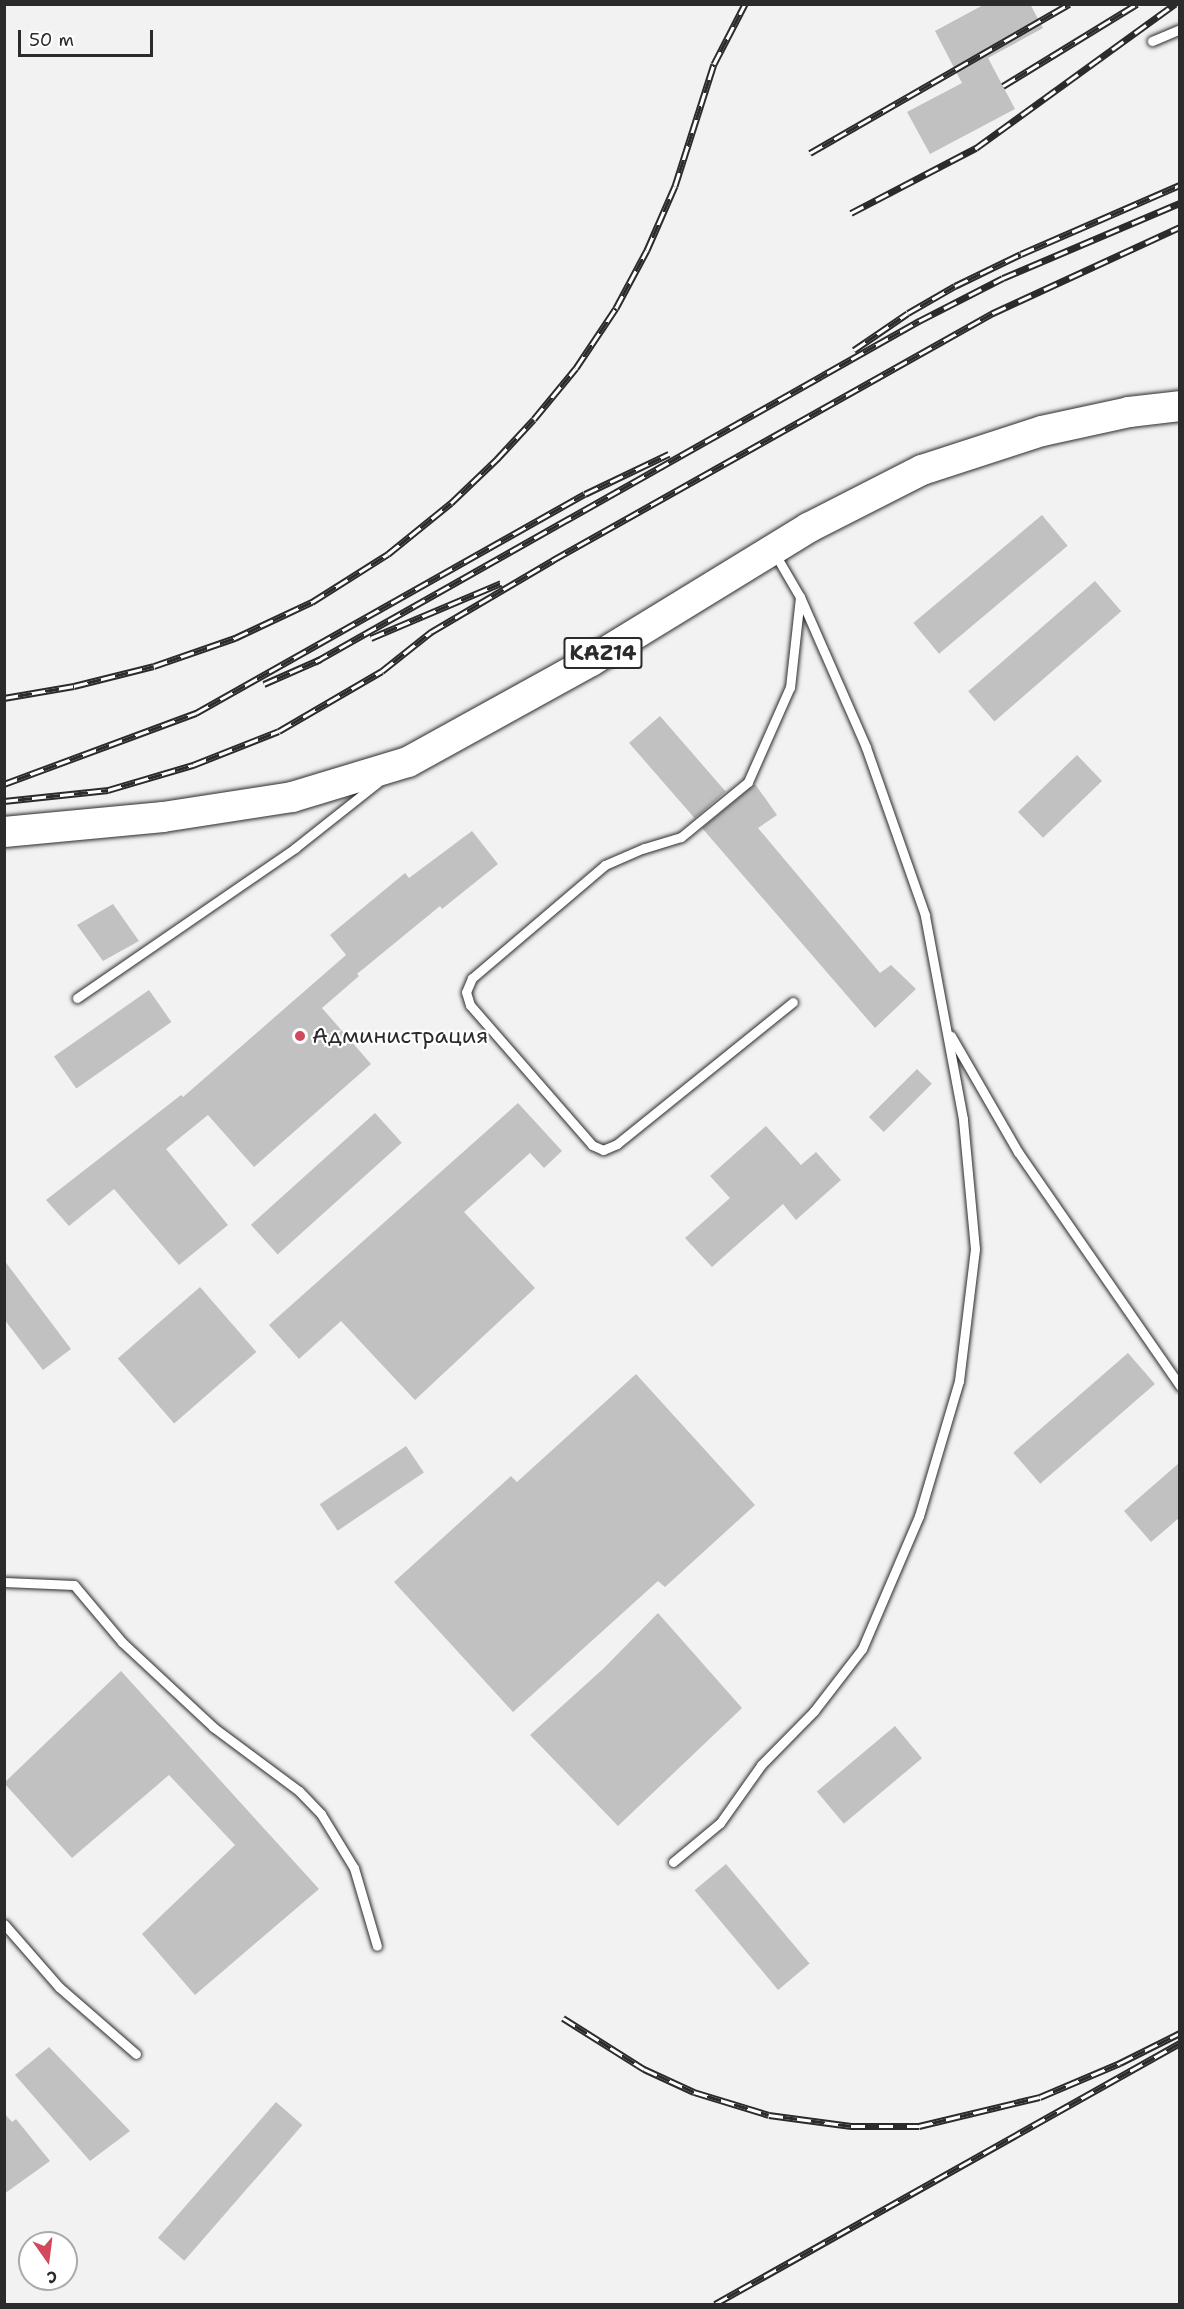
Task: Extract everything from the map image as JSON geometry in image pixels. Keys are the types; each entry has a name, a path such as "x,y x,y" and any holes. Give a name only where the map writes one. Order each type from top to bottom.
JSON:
{"highway":[{"name":"KAZ14","path":"4,832 163,816 292,796 400,765 591,661 808,528 922,470 1042,431 1129,412 1179,406"}],"lane":[{"path":"1152,41 1179,29"},
{"path":"673,1862 720,1823 761,1765 814,1711 862,1648 919,1516 960,1381 975,1249 963,1119 925,915 866,747 800,597 772,549"},
{"path":"794,1002 617,1144 603,1149 592,1145 538,1084 470,1005 466,992 472,978 605,865 644,848 681,837 748,782 790,687 800,597"},
{"path":"77,998 295,848 400,765"},
{"path":"947,1029 1018,1152 1179,1386"},
{"path":"4,1582 74,1585 122,1642 213,1728 299,1791 321,1814 354,1868 377,1946"},
{"path":"4,1924 59,1987 136,2054"}],"building":[{"path":"985,4 1030,4 1043,28 988,58 1015,109 930,154 907,112 962,83 935,31"},
{"path":"1042,515 1068,546 939,654 913,623"},
{"path":"1095,581 1121,611 994,721 968,691"},
{"path":"660,716 726,791 695,818 629,743"},
{"path":"1077,755 1102,781 1043,838 1018,812"},
{"path":"755,784 777,815 758,828 880,973 891,965 916,989 875,1028 702,828"},
{"path":"472,831 498,864 442,909 440,906 357,974 359,976 322,1008 371,1064 254,1167 208,1115 166,1149 228,1225 179,1265 114,1189 69,1226 46,1200 181,1095 183,1097 346,955 330,935 405,873 409,878"},
{"path":"113,904 139,941 103,961 77,925"},
{"path":"149,990 171,1022 76,1088 54,1057"},
{"path":"917,1069 932,1084 884,1132 869,1117"},
{"path":"518,1103 562,1151 544,1168 530,1153 464,1212 535,1288 415,1400 341,1321 299,1359 269,1325"},
{"path":"375,1113 402,1143 278,1254 251,1225"},
{"path":"766,1126 801,1165 816,1152 841,1180 796,1220 783,1204 712,1267 685,1238 730,1198 710,1176"},
{"path":"4,1260 71,1349 43,1370 4,1319"},
{"path":"200,1287 256,1352 174,1423 118,1359"},
{"path":"1128,1353 1155,1384 1040,1484 1013,1453"},
{"path":"636,1374 755,1505 665,1587 658,1581 513,1712 394,1582 511,1476 517,1482"},
{"path":"406,1446 424,1473 338,1531 320,1504"},
{"path":"1179,1463 1179,1518 1151,1542 1124,1511"},
{"path":"658,1613 742,1708 618,1826 530,1735 604,1668"},
{"path":"121,1671 319,1889 195,1995 142,1934 235,1845 169,1775 72,1858 4,1783"},
{"path":"895,1726 922,1758 844,1824 817,1792"},
{"path":"726,1864 810,1964 778,1990 695,1890"},
{"path":"49,2047 130,2131 90,2161 15,2075"},
{"path":"276,2102 302,2125 184,2261 158,2238"},
{"path":"4,2113 12,2122 16,2119 50,2161 4,2194"}],"railway":[{"path":"4,698 74,686 154,666 235,638 312,602 388,554 451,503 534,419 576,368 616,308 647,250 675,186 714,64 745,4"},
{"path":"810,153 1069,4"},
{"path":"1003,86 1137,4"},
{"path":"851,213 976,148 1175,4"},
{"path":"854,350 908,313 955,286 1021,254 1180,185"},
{"path":"315,662 919,321 1003,278 1180,203"},
{"path":"4,801 108,790 193,765 279,731 382,671 431,632 553,560 993,313 1180,227"},
{"path":"4,784 196,713 585,494 669,454"},
{"path":"371,638 501,583"},
{"path":"264,684 321,659"},
{"path":"563,2018 644,2069 694,2092 769,2115 851,2126 919,2126 1040,2097 1120,2063 1180,2033"},
{"path":"715,2304 1180,2043"}],"place":[{"name":"Администрация","path":"300,1036"}]}
